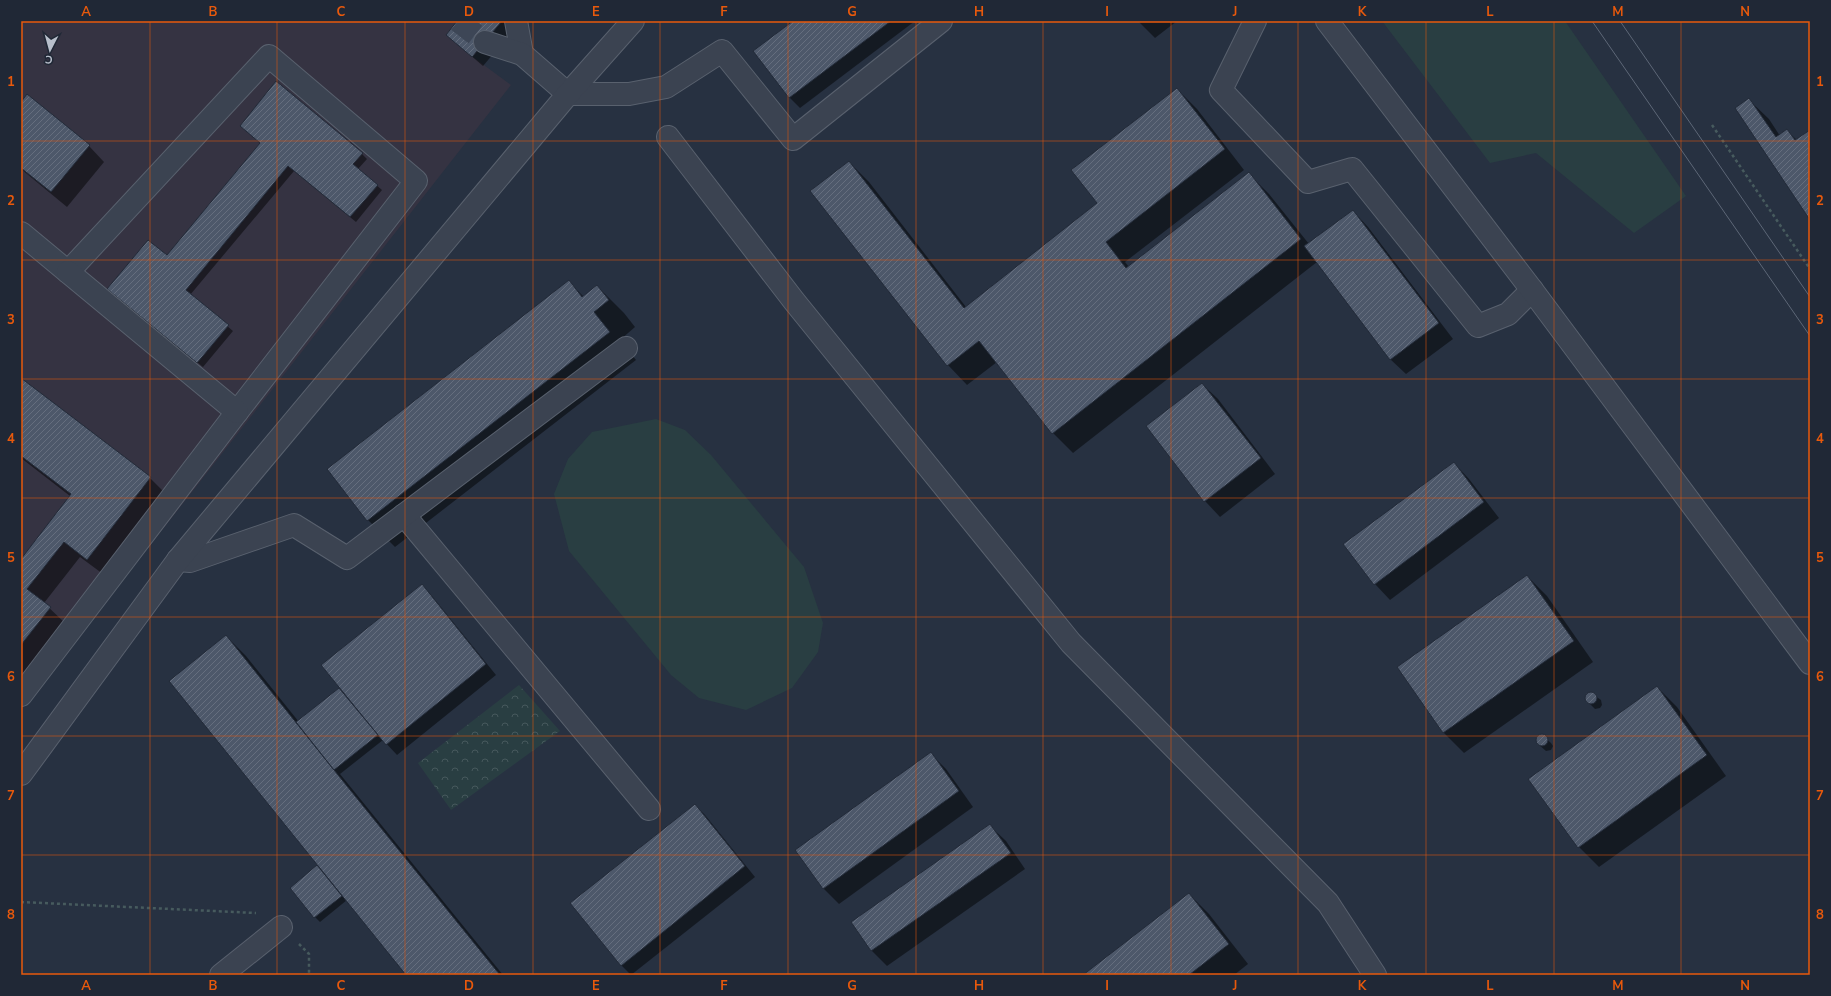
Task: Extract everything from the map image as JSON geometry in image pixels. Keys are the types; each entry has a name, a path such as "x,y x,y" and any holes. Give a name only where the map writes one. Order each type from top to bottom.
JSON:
{"street":[{"path":"516,21 522,54"},
{"path":"21,774 178,560 568,94 633,21"},
{"path":"485,42 522,54 568,94 629,94 666,87 722,51 793,139 941,21"},
{"path":"1255,21 1221,90 1308,182 1352,169 1478,326 1508,314 1532,290"},
{"path":"1327,21 1532,290 1810,663"},
{"path":"21,695 416,181 269,56 68,272"},
{"path":"668,137 794,301 1071,643 1328,903 1375,975"},
{"path":"21,233 237,412"},
{"path":"178,560 190,561 294,525 347,558 626,348"},
{"path":"404,515 649,809"},
{"path":"221,975 280,927"}],"path":[{"path":"1712,125 1810,269"},
{"path":"21,902 266,913 309,954 309,975"}],"shaded area":[{"path":"21,21 502,21 473,57 511,85 21,710"}],"green space":[{"path":"1382,21 1565,21 1686,196 1634,233 1536,153 1490,163"},
{"path":"656,419 685,430 711,455 804,567 823,623 818,652 792,688 746,710 699,698 671,675 569,551 554,494 568,459 592,432"},
{"path":"519,685 560,731 451,810 418,763"}],"building":[{"path":"457,21 502,21 472,57 446,35"},
{"path":"793,21 891,21 789,98 753,51"},
{"path":"276,81 363,153 353,164 378,185 350,217 288,166 186,290 229,325 197,363 107,289 148,240 167,255 260,143 240,126"},
{"path":"1177,88 1225,149 1106,242 1126,268 1249,172 1301,239 1052,434 979,341 947,366 810,191 849,161 964,308 1097,203 1071,170"},
{"path":"27,94 90,145 51,192 21,168 21,102"},
{"path":"1749,98 1776,137 1787,129 1795,140 1810,130 1810,220 1735,108"},
{"path":"1353,210 1439,323 1390,360 1304,246"},
{"path":"569,280 582,297 597,285 609,300 594,312 610,332 367,521 327,469"},
{"path":"21,378 151,477 87,560 64,542 27,589 51,607 21,645 21,559 71,494 21,456"},
{"path":"1202,383 1261,458 1204,502 1146,426"},
{"path":"1454,462 1484,502 1374,585 1343,544"},
{"path":"1527,575 1574,641 1443,733 1397,667"},
{"path":"422,584 486,664 386,745 321,665"},
{"path":"226,635 500,975 406,975 169,681"},
{"path":"1657,686 1707,755 1578,848 1528,779"},
{"path":"339,688 378,735 334,770 296,722"},
{"path":"1589,692 1593,692 1597,698 1593,704 1589,704 1585,700 1585,696"},
{"path":"1540,734 1544,734 1548,740 1544,746 1540,746 1536,742 1536,738"},
{"path":"931,752 959,791 823,889 795,850"},
{"path":"695,804 745,866 621,966 570,903"},
{"path":"990,824 1011,853 871,951 851,922"},
{"path":"317,865 342,896 314,918 290,888"},
{"path":"1189,893 1229,944 1189,975 1083,975"}],"tunnel":[{"path":"458,21 485,42"}],"tram line":[{"path":"1592,21 1810,336"},
{"path":"1620,21 1810,297"}]}
